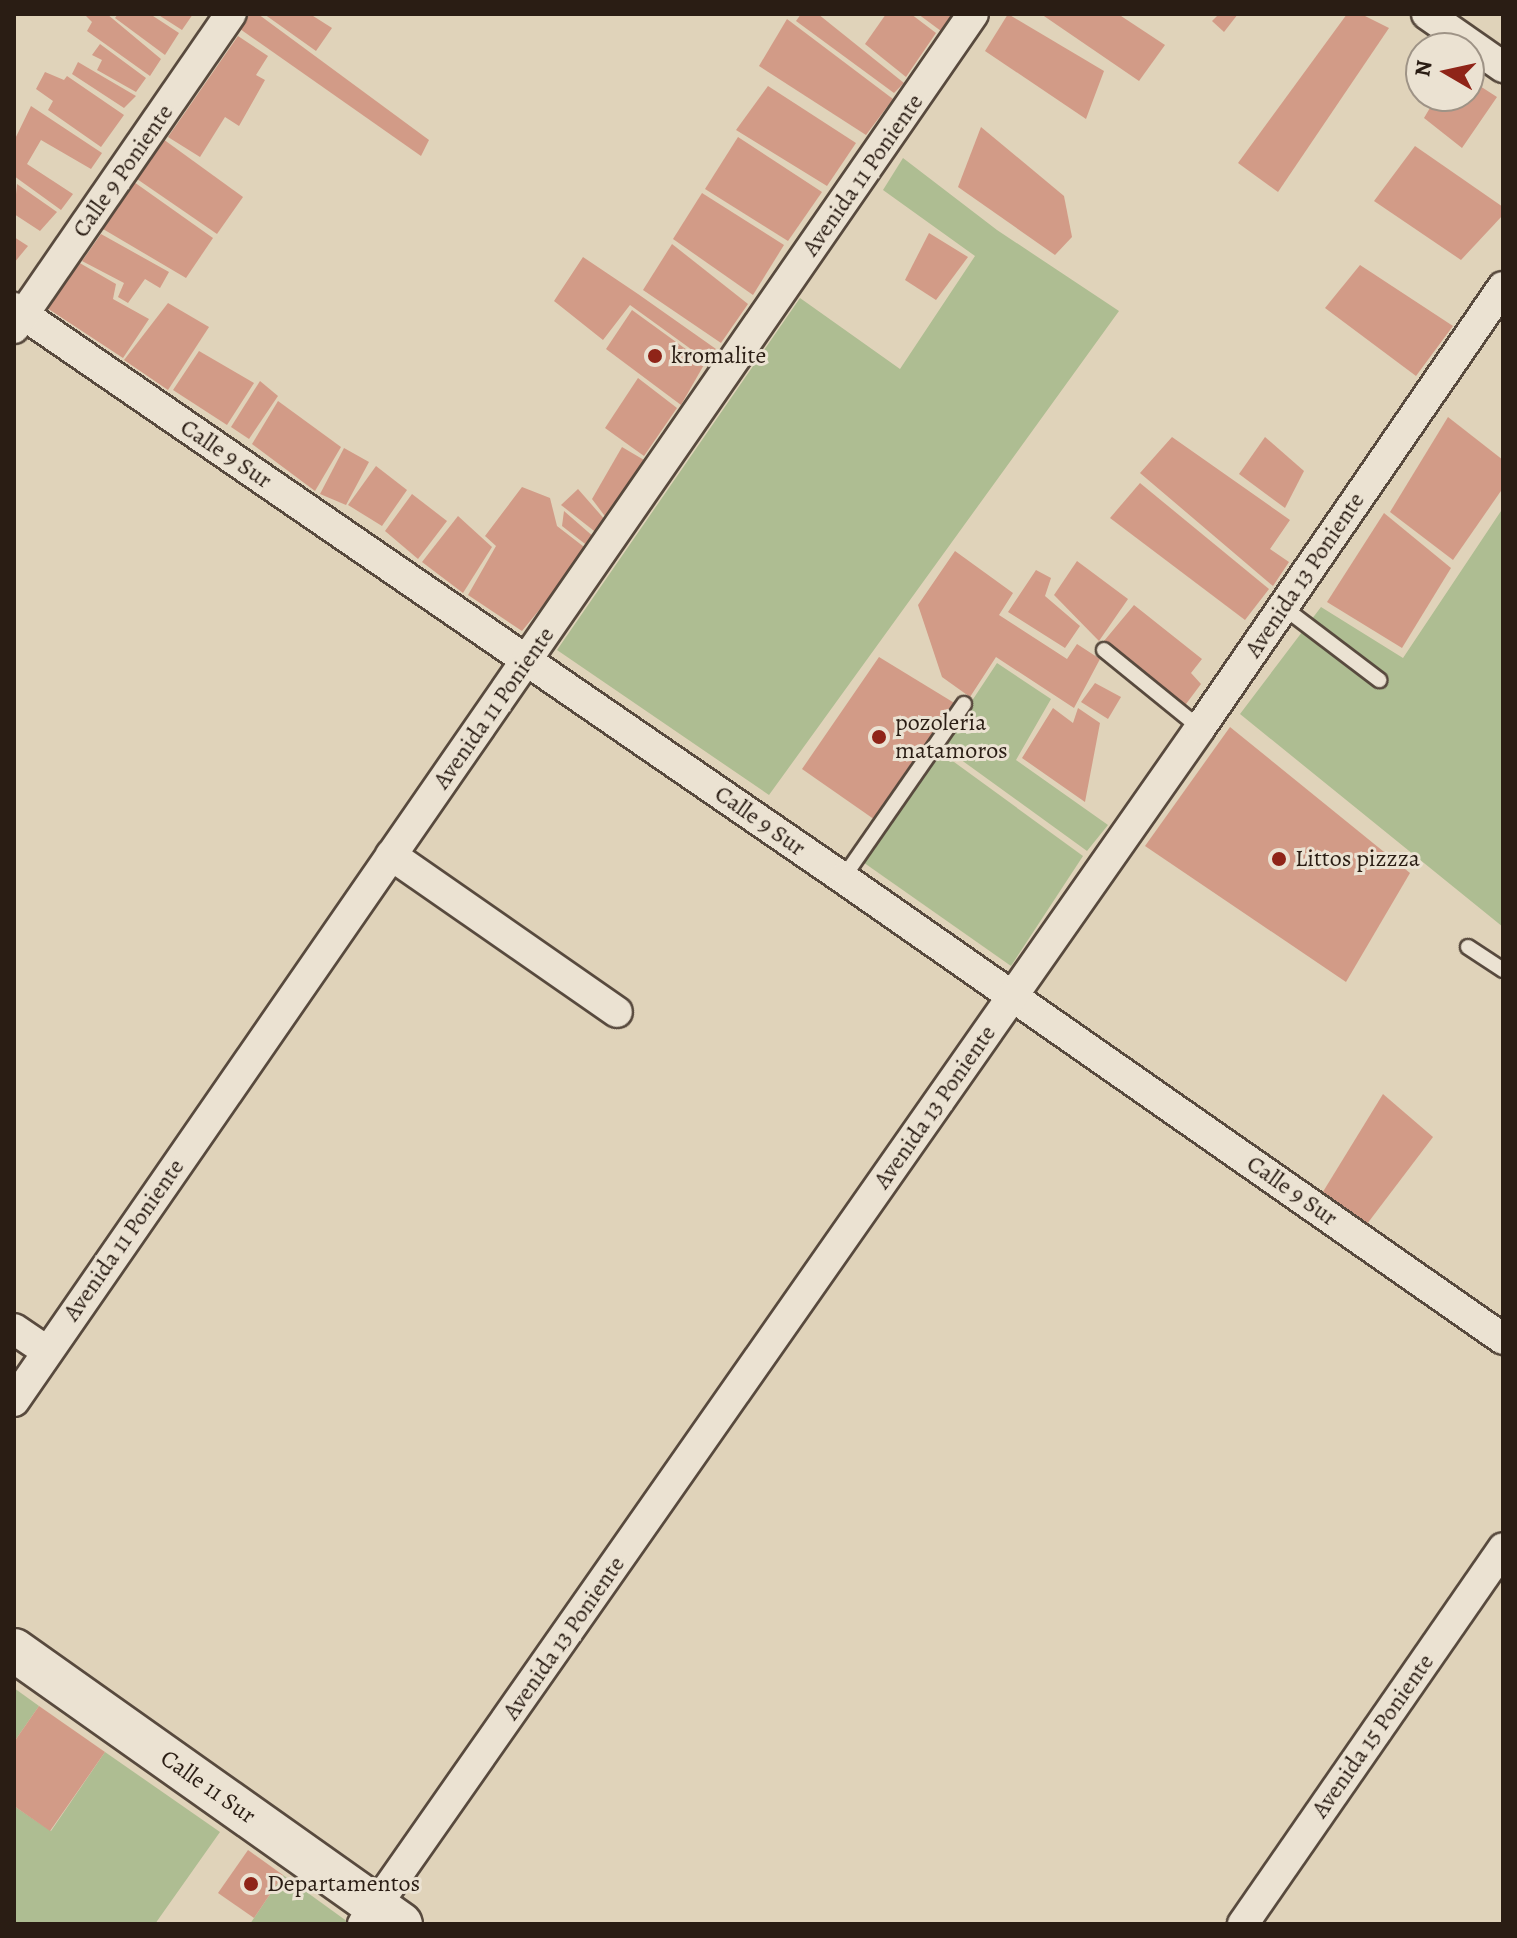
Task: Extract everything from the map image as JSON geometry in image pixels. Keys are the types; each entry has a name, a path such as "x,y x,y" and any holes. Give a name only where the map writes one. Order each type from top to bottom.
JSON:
{"street":[{"name":"Calle 9 Poniente","path":"17,317 231,14"},
{"name":"Avenida 11 Poniente","path":"14,1401 973,14"},
{"path":"1427,14 1503,67"},
{"name":"Avenida 13 Poniente","path":"380,1918 1012,996 1498,304"},
{"name":"Calle 9 Sur","path":"17,317 528,660 1503,1339"},
{"path":"391,855 617,1012"},
{"path":"14,1329 47,1351"},
{"name":"Avenida 15 Poniente","path":"1243,1924 1503,1548"},
{"name":"Calle 11 Sur","path":"14,1650 380,1918"}],"lane":[{"path":"1283,607 1379,680"},
{"path":"1104,650 1200,728"},
{"path":"843,878 964,704"},
{"path":"1468,947 1503,970"}],"green space":[{"path":"903,158 997,230 1119,311 769,795 557,650 800,298 900,369 975,256 883,190"},
{"path":"1503,508 1503,927 1240,714 1321,607 1403,658"},
{"path":"997,663 1051,699 1016,760 1108,825 1087,851 942,746"},
{"path":"939,751 1083,856 1011,966 860,860"},
{"path":"14,1688 39,1706 14,1742"},
{"path":"105,1752 220,1832 155,1924 14,1924 14,1806 51,1831"},
{"path":"283,1875 348,1922 347,1924 250,1924"}],"building":[{"path":"84,14 107,14 161,59 150,76 87,31 92,22"},
{"path":"118,14 150,14 179,33 165,55 115,18"},
{"path":"157,14 193,14 182,30"},
{"path":"249,14 258,14 429,140 421,156 240,29"},
{"path":"264,14 310,14 332,28 316,51"},
{"path":"801,14 818,14 904,83 894,93 796,21"},
{"path":"886,14 911,14 936,33 906,77 865,44"},
{"path":"918,14 953,14 941,31"},
{"path":"1008,14 1104,71 1086,119 985,51"},
{"path":"1041,14 1118,14 1165,45 1139,81"},
{"path":"1219,14 1238,14 1224,32 1212,21"},
{"path":"1347,14 1361,14 1389,28 1278,192 1238,163"},
{"path":"787,19 893,99 866,135 759,66"},
{"path":"238,36 268,56 256,75 265,80 239,126 225,117 200,157 168,137"},
{"path":"100,44 146,78 136,92 97,70 102,60 92,55"},
{"path":"78,62 136,96 124,108 72,74"},
{"path":"45,72 64,80 67,76 124,115 101,147 48,110 53,101 36,89"},
{"path":"768,86 856,143 827,186 736,130"},
{"path":"1485,89 1497,97 1462,148 1424,118 1428,112 1485,112"},
{"path":"31,106 102,153 91,169 41,140 27,164 73,194 61,210 14,176 14,141"},
{"path":"981,127 1064,196 1072,237 1055,255 958,187"},
{"path":"738,137 822,192 788,241 705,189"},
{"path":"163,139 243,197 217,234 137,179"},
{"path":"1415,146 1503,207 1503,215 1461,260 1374,201"},
{"path":"134,182 213,238 186,278 103,229"},
{"path":"17,184 57,212 40,231 14,214"},
{"path":"702,193 784,245 753,295 673,239"},
{"path":"929,233 968,257 936,300 905,280"},
{"path":"101,234 169,272 160,288 145,279 128,303 118,297 124,283 82,261"},
{"path":"14,237 28,246 14,263"},
{"path":"672,244 748,304 721,343 643,290"},
{"path":"583,257 716,349 706,360 630,305 603,340 554,301"},
{"path":"78,262 116,284 113,299 149,319 123,358 47,308"},
{"path":"1360,265 1453,326 1416,376 1325,308"},
{"path":"168,303 209,327 168,390 124,360"},
{"name":"kromalite","path":"632,310 705,363 681,405 606,349"},
{"path":"199,351 254,383 227,425 173,390"},
{"path":"638,378 677,408 644,456 605,428"},
{"path":"260,381 278,396 249,439 231,427"},
{"path":"278,401 341,447 315,491 252,444"},
{"path":"1448,417 1503,460 1503,488 1453,560 1390,512"},
{"path":"1172,437 1290,520 1270,549 1289,562 1273,586 1140,473"},
{"path":"1265,437 1304,471 1285,508 1239,474"},
{"path":"622,447 644,460 607,519 592,499"},
{"path":"344,448 369,462 346,505 320,494"},
{"path":"376,466 407,490 382,526 348,505"},
{"path":"1140,483 1269,589 1245,620 1110,518"},
{"path":"522,487 550,498 557,526 588,550 522,631 468,595 496,546 485,536"},
{"path":"578,489 606,521 598,534 561,505"},
{"path":"412,494 447,521 418,559 385,531"},
{"path":"564,511 595,538 589,547 562,526"},
{"path":"1384,513 1451,568 1402,648 1327,602"},
{"path":"458,516 492,547 463,593 422,562"},
{"path":"955,551 1013,593 999,615 1067,659 1077,644 1100,659 1074,708 996,657 970,697 942,677 918,605"},
{"path":"1077,561 1128,599 1099,641 1054,595"},
{"path":"1036,570 1051,578 1045,596 1080,626 1065,648 1008,612"},
{"path":"1134,605 1202,659 1191,673 1201,684 1183,708 1104,641"},
{"name":"pozoleria matamoros","path":"879,657 956,704 878,822 802,769"},
{"path":"1095,683 1121,697 1108,719 1081,702"},
{"path":"1053,708 1073,723 1078,708 1100,723 1085,802 1022,758"},
{"name":"Littos pizzza","path":"1230,727 1410,873 1346,982 1145,846"},
{"path":"1383,1094 1433,1137 1367,1224 1321,1195"},
{"path":"39,1706 105,1752 50,1831 14,1806 14,1742"},
{"name":"Departamentos","path":"248,1850 283,1875 254,1918 218,1893"}],"place":[{"name":"kromalite","path":"655,356"},
{"name":"pozoleria matamoros","path":"879,737"},
{"name":"Littos pizzza","path":"1279,859"},
{"name":"Departamentos","path":"251,1884"}]}
